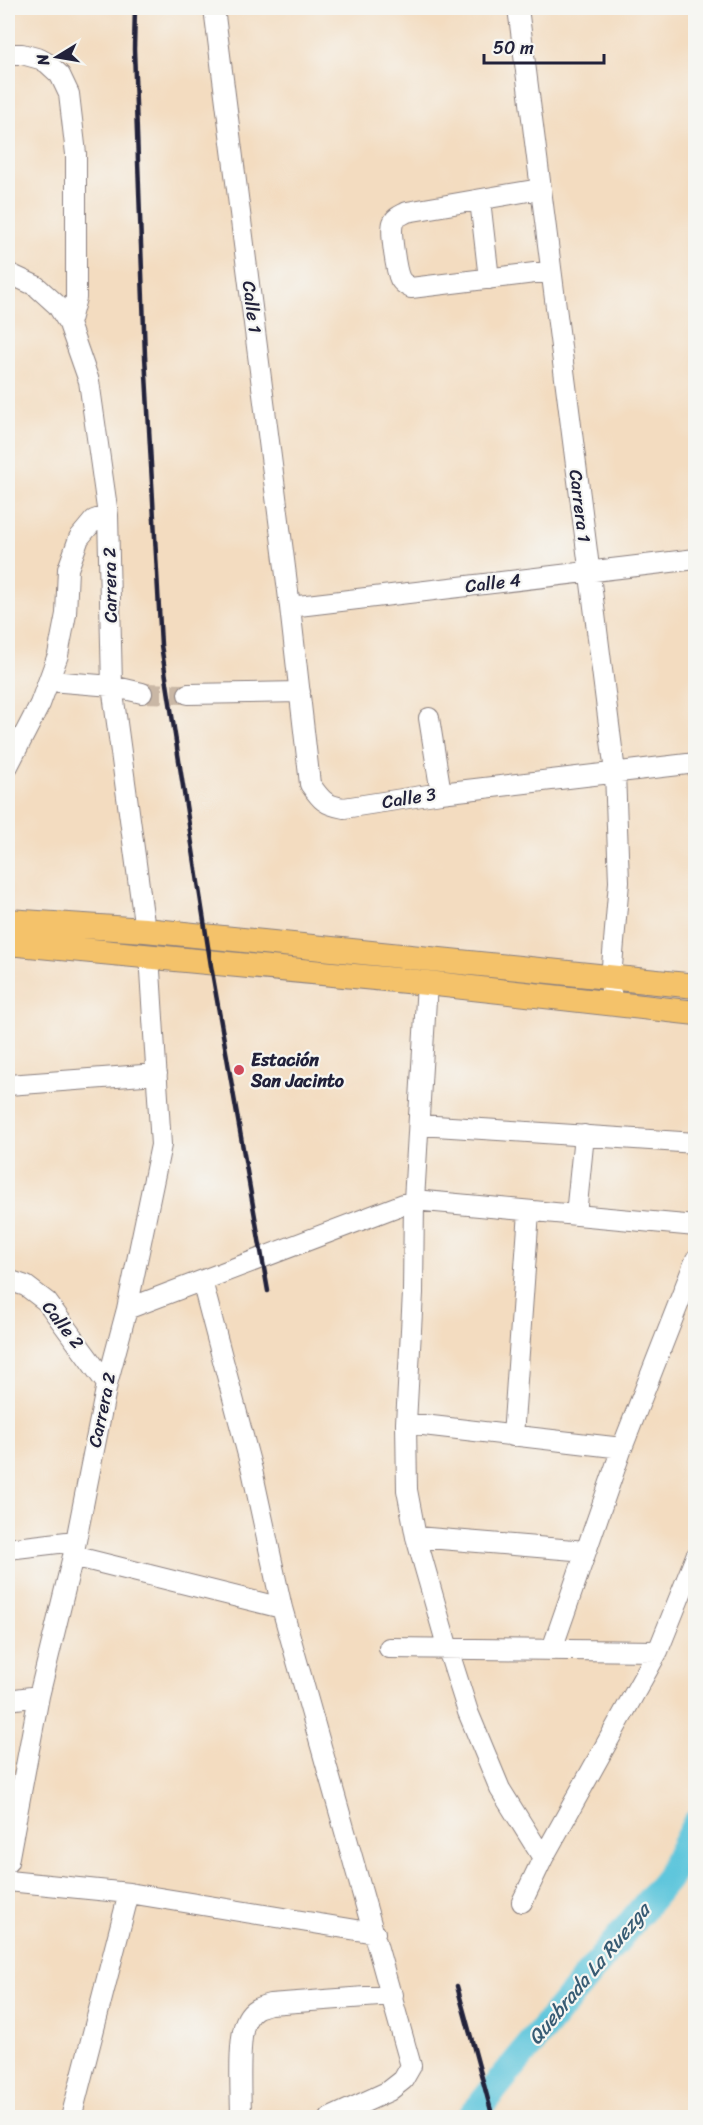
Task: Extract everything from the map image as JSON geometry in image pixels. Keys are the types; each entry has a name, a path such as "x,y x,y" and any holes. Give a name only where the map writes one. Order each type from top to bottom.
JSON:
{"main road":[{"path":"8,921 145,930 696,986"},
{"path":"8,943 427,983 696,1013"}],"street":[{"name":"Calle 1","path":"214,8 290,607"},
{"name":"Carrera 1","path":"518,8 615,772 619,882 611,1005"},
{"path":"8,54 22,54 47,63 60,75 69,94 76,154 76,298 69,324"},
{"path":"540,189 407,212 397,217 392,224 392,237 400,279 404,285 411,288 551,271"},
{"path":"480,200 489,279"},
{"name":"Carrera 2","path":"8,273 36,286 57,304 69,324 89,381 108,515 112,686 145,930"},
{"path":"8,766 50,681 58,656 66,614 68,569 80,538 94,520 108,515"},
{"name":"Calle 4","path":"290,607 696,559"},
{"name":"Calle 3","path":"290,607 310,784 329,806 344,808 696,763"},
{"path":"50,681 112,686 142,693"},
{"path":"188,694 300,692"},
{"path":"429,718 441,794"},
{"name":"Carrera 2","path":"8,1862 39,1696 74,1549 107,1384 127,1309 161,1145 149,955"},
{"path":"427,983 414,1200 413,1293 406,1423 407,1490 416,1537 468,1712 500,1789 543,1858"},
{"path":"8,1085 157,1074"},
{"path":"420,1125 696,1143"},
{"path":"576,1215 584,1135"},
{"path":"127,1309 414,1200 696,1226"},
{"path":"513,1436 529,1212"},
{"path":"552,1648 622,1448 696,1259"},
{"name":"Calle 2","path":"8,1280 26,1286 47,1302 107,1384"},
{"path":"202,1281 252,1470 282,1608 393,1995 411,2066 403,2080 389,2091 330,2118"},
{"path":"406,1423 622,1448"},
{"path":"416,1537 586,1551"},
{"path":"8,1548 74,1549 282,1608"},
{"path":"522,1902 543,1858 658,1650 696,1556"},
{"path":"389,1648 658,1650"},
{"path":"8,1700 39,1696"},
{"path":"8,1881 129,1893 375,1933"},
{"path":"70,2118 129,1893"},
{"path":"241,2118 242,2034 246,2020 255,2009 270,2004 393,1995"}],"waterway":[{"name":"Quebrada La Ruezga","path":"470,2118 668,1878 696,1823"}],"tunnel":[{"path":"142,693 188,694"}],"railway":[{"path":"135,8 134,49 145,356 161,645 211,966 268,1291"},
{"path":"457,1986 493,2118"}],"place":[{"name":"Estación San Jacinto","path":"239,1070"}]}
